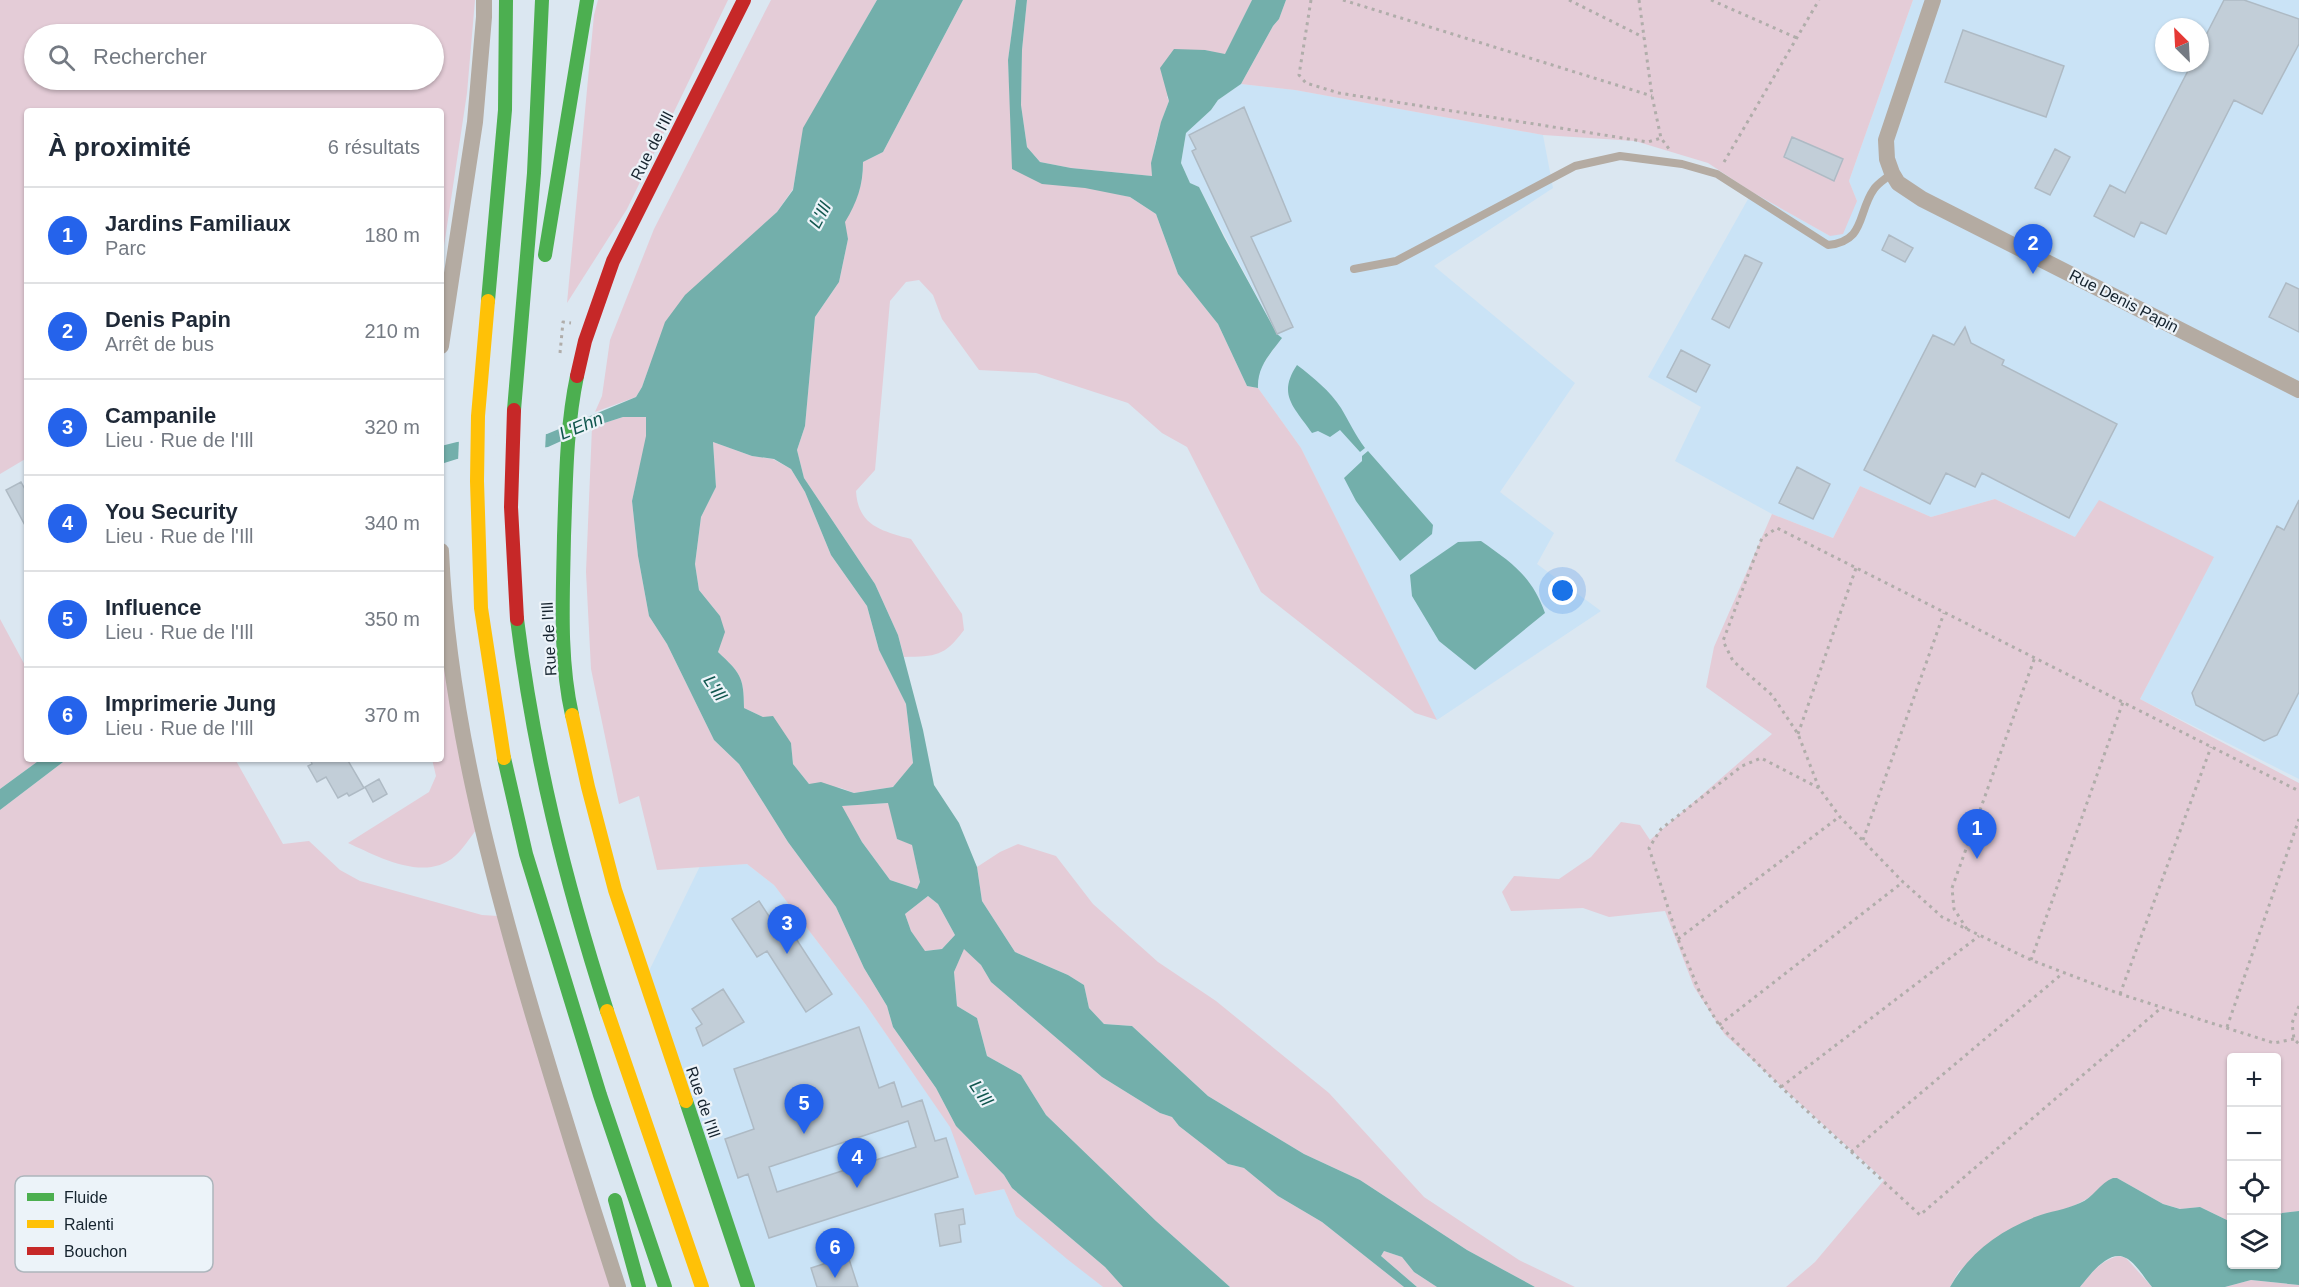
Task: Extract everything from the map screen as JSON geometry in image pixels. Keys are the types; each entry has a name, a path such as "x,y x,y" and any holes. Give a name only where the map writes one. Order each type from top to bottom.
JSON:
{"main road":[{"path":"506,0 504,121 478,416 477,481 481,608 500,740 526,854 600,1095 665,1287"},
{"path":"542,0 539,106 512,418 511,480 515,599 528,708 545,787 596,977 702,1287"},
{"path":"520,308 540,276 587,0"},
{"name":"Rue de l'Ill","path":"744,0 614,261 585,341 571,405 566,474 562,621 569,701 588,787 615,890 748,1287"},
{"path":"593,1121 600,1095"},
{"path":"612,1188 639,1287"},
{"path":"695,1267 712,1287"}],"street":[{"path":"444,326 475,122 484,0"},
{"path":"1892,173 1886,149 1888,129 1933,0"},
{"name":"Rue Denis Papin","path":"1892,173 1898,183 1922,199 2299,390"},
{"path":"444,607 459,720 500,905 618,1287"}],"lane":[{"path":"1354,269 1396,261 1575,166 1620,156 1682,164 1717,174 1828,245 1839,244 1854,235 1874,188 1892,173"}],"path":[{"path":"1311,0 1299,75 1306,83 1339,93 1648,142 1661,138"},
{"path":"1343,0 1652,96"},
{"path":"1569,0 1643,37"},
{"path":"1639,0 1652,96 1661,138 1682,164"},
{"path":"1711,0 1797,38"},
{"path":"1717,174 1819,0"},
{"path":"2294,1039 2274,1043 2120,994 2031,960 1942,917 1903,882 1840,817 1820,788 1798,734 1772,695 1733,661 1723,641 1762,537 1776,528 2299,791"},
{"path":"1798,734 1856,568"},
{"path":"1863,840 1945,612"},
{"path":"1968,931 1954,909 1952,888 2035,657"},
{"path":"2031,960 2123,702"},
{"path":"2120,994 2211,747"},
{"path":"1820,788 1761,758 1742,766 1661,829 1649,848 1677,939 1700,993 1719,1024 1781,1087 1920,1215 2161,1008"},
{"path":"1677,939 1840,817"},
{"path":"2228,1028 2299,819"},
{"path":"1719,1024 1903,882"},
{"path":"1781,1087 1978,936"},
{"path":"1851,1152 2064,973"},
{"path":"2299,1006 2292,1023 2294,1039 2299,1044"}],"shaded area":[{"path":"0,0 475,0 467,93 444,246 444,108 24,108 24,460 0,474"},
{"path":"598,0 728,0 627,209 567,303 594,15"},
{"path":"771,0 877,0 804,128 793,189 777,212 744,243 650,365 636,397 595,412 602,396 610,340 654,229"},
{"path":"963,0 1016,0 1008,60 1013,169 1130,197 1156,214 1178,274 1218,324 1247,386 1258,388 1301,448 1437,720 1415,713 1261,592 1187,447 1162,433 1128,403 1036,373 979,370 942,319 933,295 919,280 906,282 890,301 875,470 856,491 861,512 873,525 881,530 911,539 962,614 964,630 945,650 932,655 904,657 898,635 875,584 804,478 797,450 805,426 815,317 839,282 848,239 844,222 858,194 863,162 883,152"},
{"path":"1027,0 1252,0 1225,55 1205,50 1167,97 1169,101 1159,129 1152,176 1071,168 1040,162 1027,147 1021,105 1022,50"},
{"path":"1286,0 1913,0 1849,181 1857,201 1843,234 1830,236 1752,192 1708,163 1635,141 1543,135 1295,90 1241,84 1279,19"},
{"path":"1913,0 2299,0 2299,779 2140,699 2213,557 2075,537 1995,499 1931,517 1860,486 1833,538 1772,514 1675,461 1701,407 1648,377 1752,192 1830,236 1857,201 1849,181"},
{"path":"1241,84 1295,90 1543,135 1553,188 1434,266 1575,383 1500,492 1554,533 1537,564 1601,611 1437,720 1301,448 1258,388 1257,377 1262,366 1281,338 1199,187 1190,183 1181,163 1186,133 1211,110 1218,100"},
{"path":"623,417 646,417 647,436 632,501 638,556 649,616 667,644 714,740 739,764 788,842 836,907 864,968 887,1006 893,1027 936,1088 956,1126 1004,1175 1012,1188 1105,1267 1123,1287 1103,1287 1067,1259 1016,1216 1004,1189 975,1195 950,1127 866,1005 774,885 747,864 657,870 639,796 619,804 591,669 586,572 592,427"},
{"path":"713,442 752,456 773,459 791,469 805,492 831,555 867,606 879,650 906,704 913,764 893,787 854,793 841,788 809,784 793,764 791,743 763,717 744,708 742,682 736,671 718,652 720,616 699,590 695,564 701,517 716,487"},
{"path":"1860,486 1931,517 1995,499 2075,537 2099,500 2214,557 2140,699 2299,783 2299,1211 2281,1214 2281,1053 2227,1053 2227,1220 2200,1207 2181,1209 2163,1204 2117,1178 2107,1182 2085,1200 1959,1271 1950,1287 1786,1287 1815,1262 1884,1180 1725,1035 1694,987 1665,911 1609,917 1583,908 1511,911 1502,892 1514,876 1559,879 1591,857 1621,822 1640,825 1650,840 1772,734 1706,687 1714,647 1772,514 1833,538"},
{"path":"0,619 24,663 24,762 37,762 0,789"},
{"path":"444,641 476,830 455,856 443,864 430,867 416,867 387,860 348,843 429,792 436,776 433,762 444,762"},
{"path":"63,762 237,762 283,844 309,841 340,870 360,881 482,915 498,916 614,1287 0,1287 0,810"},
{"path":"889,803 897,839 912,844 920,882 917,889 890,880 862,842 841,806"},
{"path":"1018,844 1056,856 1093,904 1158,962 1216,1001 1329,1093 1424,1197 1519,1260 1575,1287 1535,1287 1467,1250 1360,1180 1304,1154 1208,1096 1132,1026 1104,1024 1089,1008 1084,985 1068,975 1015,952 982,901 977,867 1000,852"},
{"path":"747,864 774,885 866,1005 951,1127 975,1195 1004,1189 1016,1216 1103,1287 752,1287 649,971 700,866"},
{"path":"928,896 938,904 955,935 942,949 924,951 911,931 905,914"},
{"path":"964,948 981,965 991,982 1102,1077 1160,1113 1172,1117 1179,1126 1228,1164 1244,1168 1278,1196 1322,1222 1404,1287 1230,1287 1156,1221 1046,1115 1021,1075 987,1056 977,1018 957,1006 954,972"},
{"path":"1384,1251 1402,1257 1414,1272 1437,1287 1417,1287 1381,1256"},
{"path":"2119,1256 2126,1258 2152,1287 2080,1287 2102,1264"},
{"path":"2251,1280 2299,1285 2299,1287 2225,1287"}],"water":[{"path":"877,0 963,0 883,152 863,162 858,194 845,222 848,239 839,282 815,317 805,426 797,450 804,478 875,584 898,635 923,730 934,785 959,823 977,867 982,901 1015,952 1068,975 1084,985 1089,1008 1104,1024 1132,1026 1208,1096 1304,1154 1360,1180 1467,1250 1535,1287 1437,1287 1414,1272 1402,1257 1384,1251 1381,1256 1417,1287 1404,1287 1322,1222 1278,1196 1244,1168 1228,1164 1179,1126 1172,1117 1160,1113 1102,1077 991,982 981,965 964,949 954,972 957,1006 977,1018 987,1056 1021,1075 1046,1115 1156,1221 1230,1287 1123,1287 1105,1267 1012,1188 1004,1175 956,1126 936,1088 893,1027 887,1006 864,968 836,907 788,842 739,764 714,740 667,644 649,616 638,556 632,501 646,436 646,417 623,417 592,427 548,447 457,459 444,463 444,445 457,442 547,434 636,397 642,387 665,322 685,295 777,212 793,190 803,128","holes":["713,442 752,456 774,459 791,469 805,492 831,555 867,606 879,650 906,704 913,763 893,787 854,793 821,782 809,784 793,764 791,743 773,716 763,717 744,708 742,682 736,671 718,652 725,632 720,616 699,590 695,564 701,517 716,487","888,803 897,839 912,845 920,882 917,889 890,880 862,842 842,806","928,896 938,904 955,935 942,949 925,951 911,931 905,914"]},
{"path":"1016,0 1027,0 1022,50 1021,105 1027,147 1040,162 1071,168 1152,176 1151,163 1161,122 1169,101 1160,68 1174,49 1205,50 1225,54 1252,0 1286,0 1279,19 1241,84 1218,100 1211,110 1186,133 1181,163 1190,183 1199,187 1277,334 1282,338 1262,367 1258,388 1247,386 1218,324 1178,274 1156,214 1130,197 1085,188 1042,184 1012,169 1008,60"},
{"path":"1297,365 1337,402 1365,448 1360,452 1340,430 1330,437 1318,431 1312,433 1299,416 1288,393 1291,375"},
{"path":"1368,451 1433,525 1432,534 1400,561 1356,501 1344,478 1362,461 1362,456"},
{"path":"1481,541 1520,571 1534,589 1545,613 1475,670 1439,641 1412,596 1410,575 1458,542"},
{"path":"37,762 63,762 0,810 0,789"},
{"path":"2117,1178 2163,1204 2180,1209 2200,1207 2227,1220 2227,1269 2281,1269 2281,1214 2299,1211 2299,1285 2251,1280 2225,1287 2152,1287 2133,1264 2120,1256 2106,1260 2080,1287 1950,1287 1966,1264 1997,1236 2035,1217 2085,1201 2104,1183"}],"pier":[{"path":"546,431 545,451 458,462 459,439"}],"building":[{"path":"2224,0 2244,0 2299,19 2299,44 2262,114 2234,100 2166,234 2141,222 2134,237 2094,216 2110,185 2125,193 2187,72 2209,72 2209,29"},
{"path":"1963,30 2064,66 2046,117 1945,82"},
{"path":"1244,107 1291,221 1251,237 1293,327 1277,334 1192,151 1196,149 1189,135"},
{"path":"1792,137 1843,159 1834,181 1784,157"},
{"path":"2055,149 2070,157 2050,195 2035,188"},
{"path":"1889,235 1913,248 1905,262 1882,250"},
{"path":"1745,255 1762,263 1729,328 1712,319"},
{"path":"2286,283 2299,289 2299,332 2269,317"},
{"path":"1965,327 1971,343 2004,360 2002,365 2117,424 2069,518 1982,473 1975,487 1946,473 1930,504 1864,470 1933,335 1954,345"},
{"path":"1681,350 1710,365 1696,392 1667,377"},
{"path":"1797,467 1830,484 1813,519 1779,503"},
{"path":"21,482 24,488 24,523 6,490"},
{"path":"2299,500 2299,692 2277,735 2264,741 2196,705 2192,693 2277,526 2284,530"},
{"path":"311,762 349,762 364,788 349,796 347,793 338,798 326,777 317,782 308,766 312,764"},
{"path":"379,779 387,794 373,802 365,787"},
{"path":"759,901 784,939 793,934 832,994 806,1012 767,951 757,957 732,919"},
{"path":"723,989 744,1022 703,1046 696,1028 702,1024 692,1009"},
{"path":"859,1027 879,1088 894,1082 902,1107 922,1100 935,1141 946,1138 958,1177 769,1238 748,1174 738,1178 725,1139 754,1129 734,1069","holes":["908,1121 916,1147 777,1192 769,1167"]},
{"path":"963,1209 965,1224 959,1225 961,1242 940,1246 935,1214"},
{"path":"848,1256 858,1287 817,1287 811,1268"}],"traffic: fast":[{"path":"488,301 505,110 506,0"},
{"path":"514,410 534,173 542,0"},
{"path":"545,255 587,0"},
{"path":"572,715 563,649 564,536 567,456 577,376"},
{"path":"517,619 532,720 553,817 578,914 607,1011"},
{"path":"504,758 526,854 600,1095 665,1287"},
{"path":"686,1101 748,1287"},
{"path":"615,1200 639,1287"}],"traffic: slow":[{"path":"488,301 478,416 477,481 481,608 504,758"},
{"path":"572,715 615,890 686,1101"},
{"path":"607,1011 702,1287"}],"traffic: jam":[{"path":"577,376 585,341 613,261 744,0"},
{"path":"514,410 511,507 517,619"}],"place":[{"name":"Denis Papin","path":"2033,274"},
{"name":"Jardins Familiaux","path":"1977,859"},
{"name":"Campanile","path":"787,954"},
{"name":"Influence","path":"804,1134"},
{"name":"You Security","path":"857,1188"},
{"name":"Imprimerie Jung","path":"835,1278"}],"water label":[{"name":"L'Ill","path":"820,215"},
{"name":"L'Ehn","path":"581,426"},
{"name":"L'Ill","path":"715,688"},
{"name":"L'Ill","path":"981,1093"}]}
